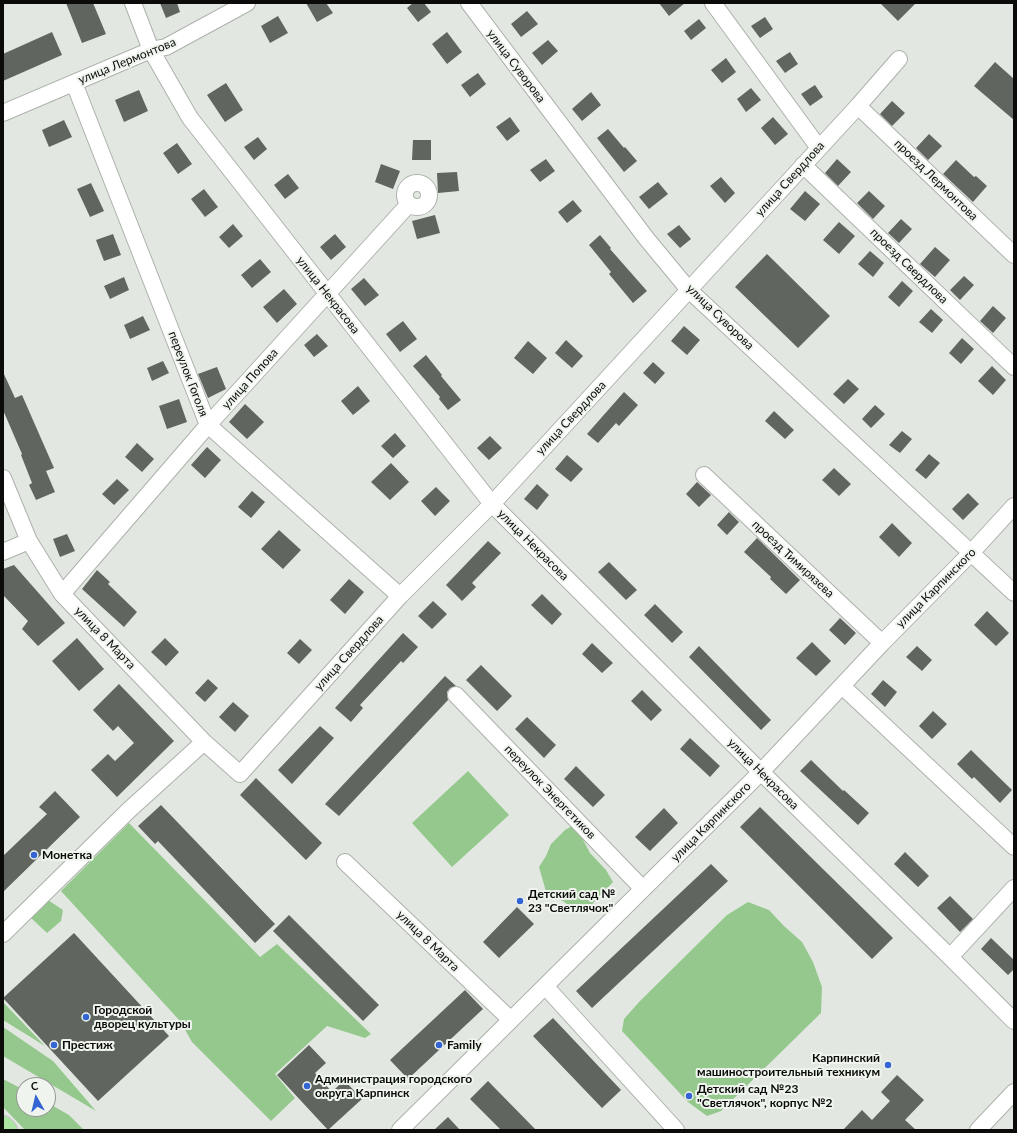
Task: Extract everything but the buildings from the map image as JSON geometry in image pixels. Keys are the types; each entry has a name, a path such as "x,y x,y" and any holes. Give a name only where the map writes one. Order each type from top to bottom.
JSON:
{"main road":[{"path":"3,1126 7,1130"}],"street":[{"name":"улица Некрасова","path":"133,3 151,50 190,118 492,504 760,772 1014,1021"},
{"name":"улица Лермонтова","path":"3,113 151,50 166,47 247,3"},
{"name":"улица Суворова","path":"469,3 646,238 689,290 1014,593"},
{"path":"714,3 819,148"},
{"name":"улица Свердлова","path":"240,774 400,596 492,504 900,59"},
{"name":"переулок Гоголя","path":"74,83 208,425 400,596"},
{"name":"проезд Лермонтова","path":"858,106 1014,255"},
{"name":"проезд Свердлова","path":"803,165 1014,366"},
{"name":"улица Попова","path":"62,594 208,425 409,204"},
{"name":"проезд Тимирязева","path":"704,475 882,643"},
{"name":"улица 8 Марта","path":"3,478 30,541 62,594 204,742 240,774"},
{"name":"улица Карпинского","path":"400,1130 760,772 882,643 971,553 1014,506"},
{"path":"3,552 30,541"},
{"path":"842,686 1014,847"},
{"name":"переулок Энергетиков","path":"456,695 643,889"},
{"path":"3,934 129,810 204,742"},
{"name":"улица 8 Марта","path":"346,862 511,1020"},
{"path":"950,957 1014,888"},
{"path":"545,986 676,1130"},
{"path":"978,1130 1014,1092"}],"green space":[{"path":"468,771 509,815 452,867 412,823"},
{"path":"129,823 260,957 277,944 371,1034 365,1038 327,1026 275,1074 295,1098 271,1121 192,1042 180,1021 61,891"},
{"path":"572,826 580,834 590,853 606,870 613,882 584,913 572,908 563,901 547,895 539,867 551,844 565,830"},
{"path":"48,900 63,910 61,921 47,933 30,917"},
{"path":"748,902 769,910 802,942 813,962 822,987 821,1013 721,1111 707,1116 688,1102 622,1031 624,1019 640,1001 727,915"},
{"path":"4,1003 45,1046 3,1020"},
{"path":"3,1027 53,1061 96,1111 56,1087 56,1077 39,1077 3,1056"},
{"path":"3,1079 16,1086 16,1117 56,1117 56,1108 69,1115 84,1130 25,1130 3,1107"}],"place":[{"name":"Монетка","path":"34,855"},
{"name":"Детский сад № 23 \"Светлячок\"","path":"520,901"},
{"name":"Городской дворец культуры","path":"86,1017"},
{"name":"Престиж","path":"54,1045"},
{"name":"Family","path":"439,1045"},
{"name":"Карпинский машиностроительный техникум","path":"888,1065"},
{"name":"Администрация городского округа Карпинск","path":"307,1086"},
{"name":"Детский сад №23 \"Светлячок\", корпус №2","path":"689,1096"}]}
